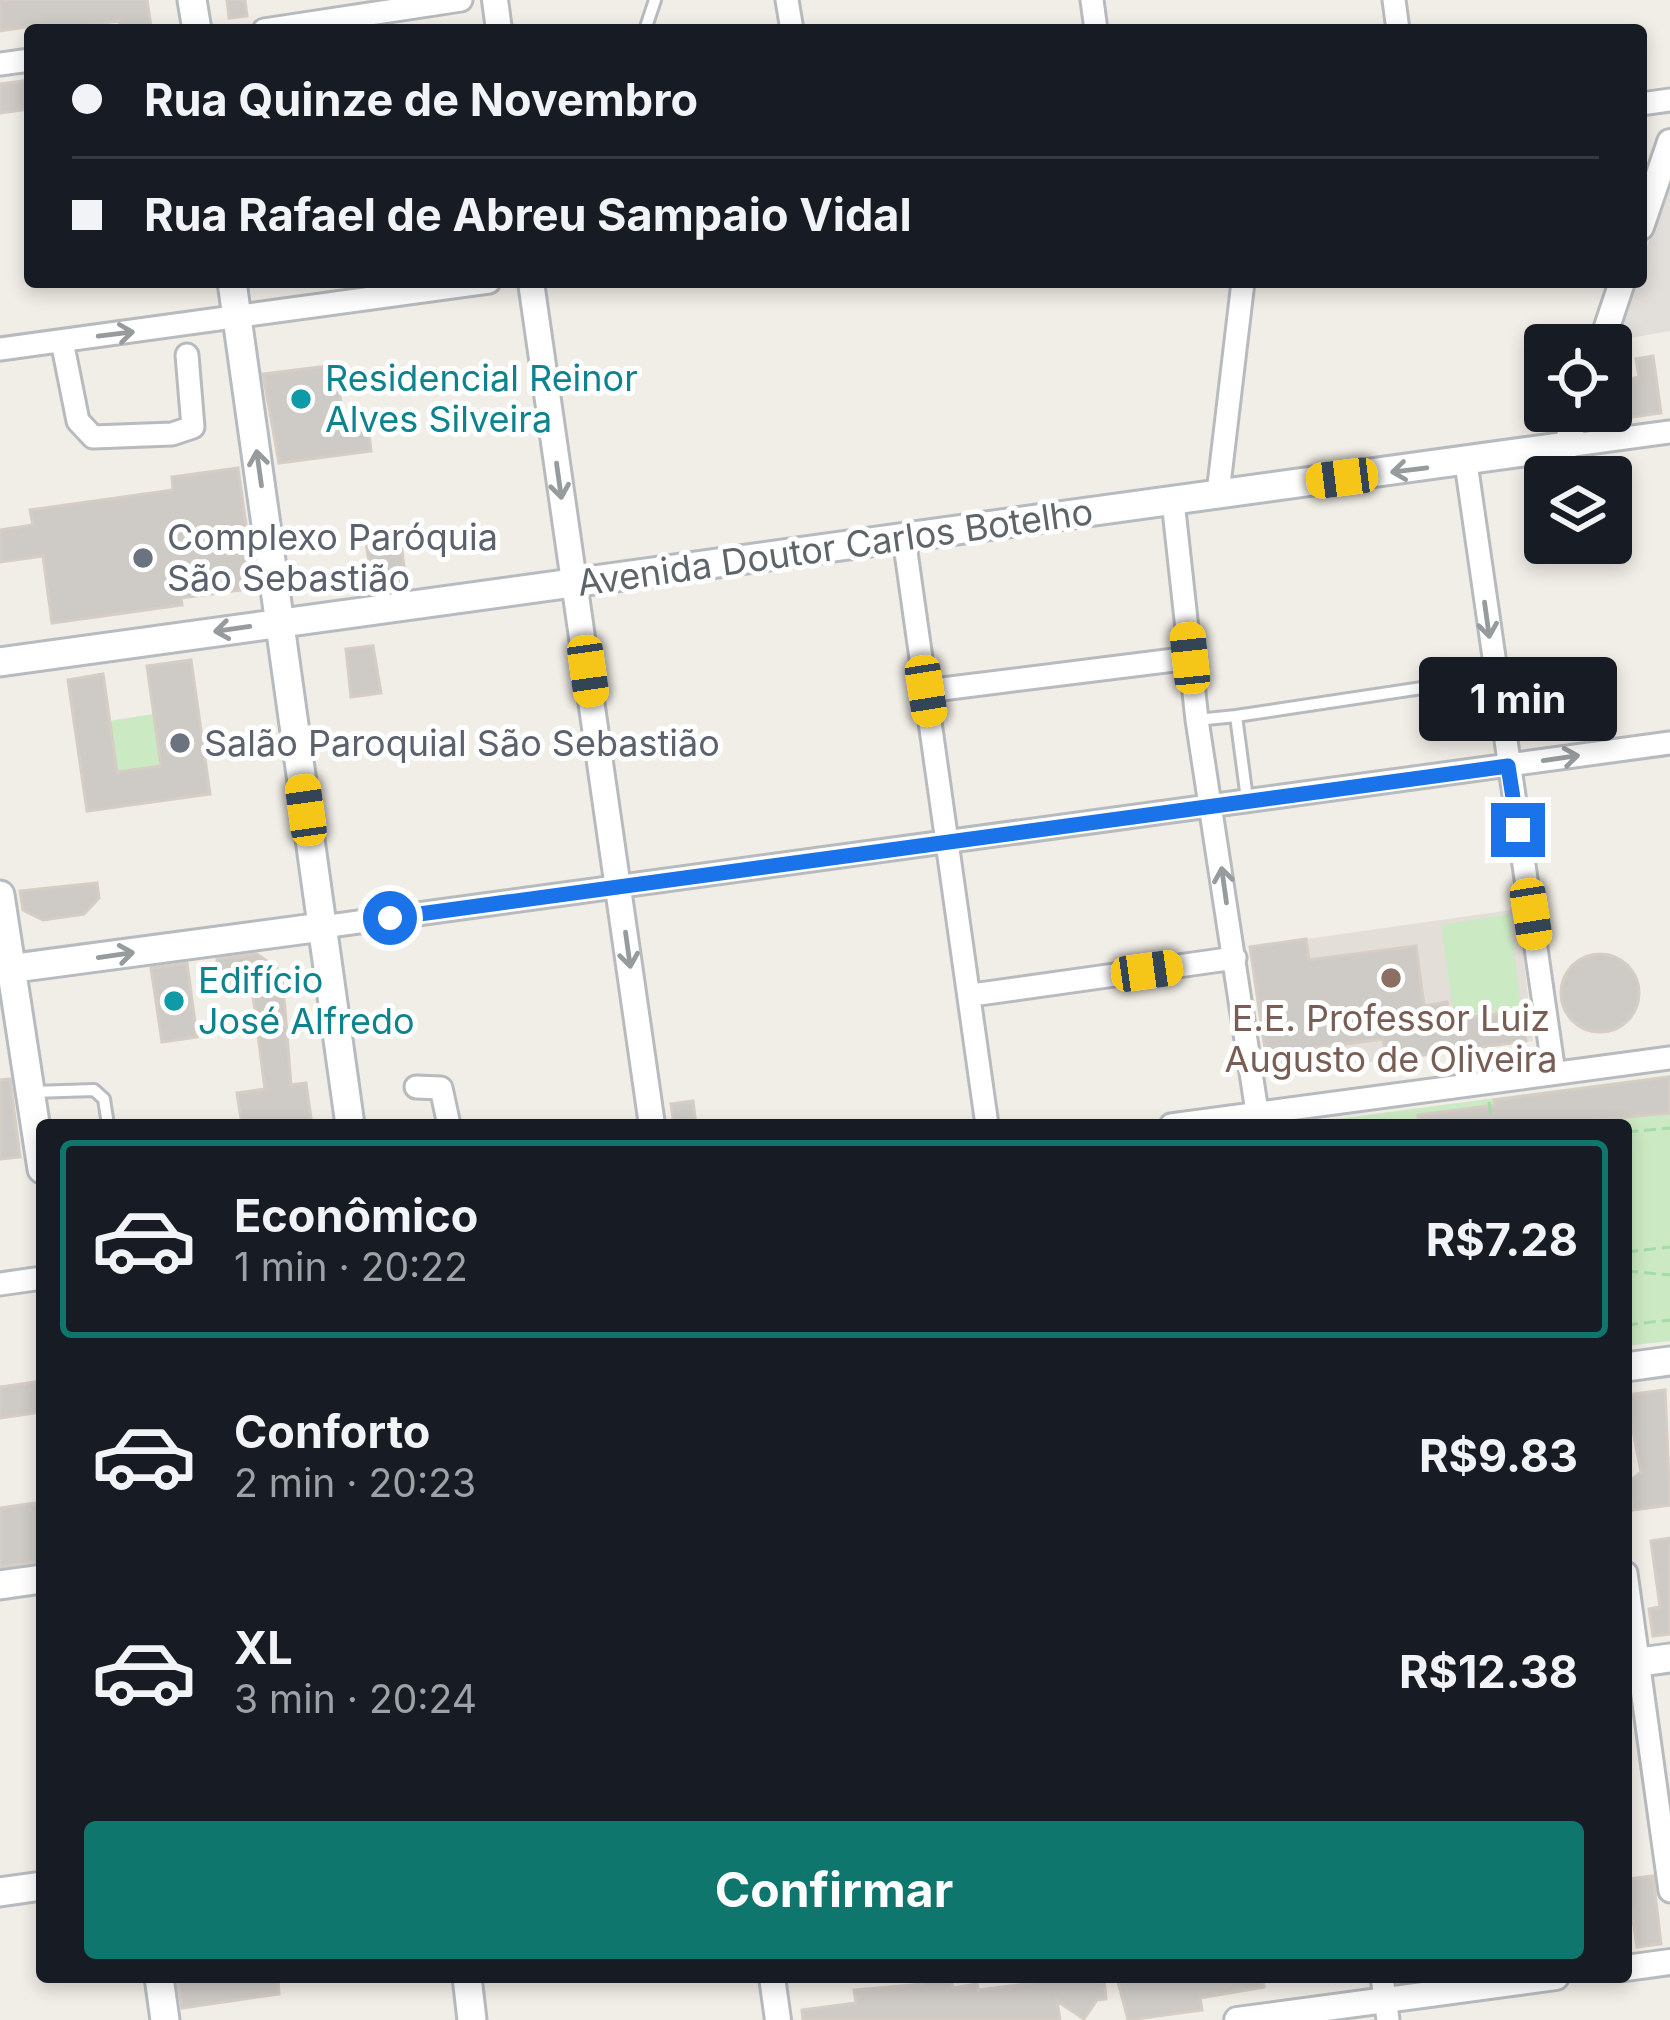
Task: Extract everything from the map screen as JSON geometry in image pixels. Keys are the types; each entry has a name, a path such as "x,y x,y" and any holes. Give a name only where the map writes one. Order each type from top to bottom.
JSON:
{"main road":[{"path":"233,288 349,1119"},
{"name":"Avenida Doutor Carlos Botelho","path":"0,662 1566,446"},
{"path":"0,896 5,969 36,1127"},
{"path":"5,969 322,927"},
{"path":"1632,1366 1670,1361"},
{"path":"0,1585 36,1580"},
{"path":"1632,1663 1670,1658"},
{"path":"0,1892 36,1887"},
{"path":"161,1983 165,2020"},
{"path":"467,1983 472,2020"}],"street":[{"path":"303,24 461,0"},
{"path":"1647,209 1670,142"},
{"path":"0,349 445,288"},
{"path":"532,288 651,1119"},
{"path":"1218,494 1242,288"},
{"path":"1608,324 1620,288"},
{"path":"62,341 78,421 93,437 172,434 193,427 187,356"},
{"path":"1566,446 1571,432"},
{"name":"Avenida Doutor Carlos Botelho","path":"1566,446 1670,432"},
{"path":"1466,463 1554,1073"},
{"path":"1173,501 1197,720 1258,1119 1670,1058"},
{"path":"904,538 986,1119"},
{"path":"926,691 1190,658"},
{"path":"322,927 1670,743"},
{"path":"972,995 1235,958"},
{"path":"416,1087 441,1088 447,1119"},
{"path":"0,1284 36,1279"},
{"path":"1632,1663 1670,1892"},
{"path":"1632,1967 1670,1962"},
{"path":"773,1983 778,2020"},
{"path":"1238,2020 1509,1983"}],"lane":[{"path":"1197,720 1495,677"},
{"path":"1235,716 1247,802"},
{"path":"30,1092 94,1090 104,1099 106,1119"}],"path":[{"path":"1632,1131 1670,1128"},
{"path":"1632,1251 1670,1247"},
{"path":"1632,1272 1670,1275"},
{"path":"1632,1324 1670,1320"}],"shaded area":[{"path":"1670,183 1670,331 1632,338 1632,324 1619,324 1632,288 1647,288 1647,246"},
{"name":"E.E. Professor Luiz Augusto de Oliveira","path":"1518,909 1533,1041 1268,1075 1250,947"}],"green space":[{"path":"153,714 161,766 117,772 109,721"},
{"path":"1509,914 1521,1007 1454,1016 1441,925"},
{"path":"1670,1075 1670,1341 1632,1345 1632,1119 1336,1119"}],"building":[{"path":"0,0 147,0 151,24 24,24 0,31"},
{"path":"227,0 245,0 247,16 229,18"},
{"path":"24,81 24,110 0,113 0,84"},
{"path":"1653,356 1661,413 1632,417 1632,379 1639,377 1636,359"},
{"name":"Residencial Reinor Alves Silveira","path":"336,365 344,427 368,424 371,451 279,463 263,374"},
{"path":"238,468 255,588 181,598 182,605 52,623 43,556 0,562 0,530 33,525 30,510 173,490 172,477"},
{"path":"399,530 407,588 373,592 365,534"},
{"path":"373,646 381,693 351,697 346,649"},
{"name":"Salão Paroquial São Sebastião","path":"191,660 210,794 87,811 68,680 103,674 117,772 161,766 147,666"},
{"path":"97,883 99,898 84,914 43,920 23,910 20,891"},
{"path":"1306,939 1309,960 1416,946 1424,1006 1447,1002 1449,1020 1521,1011 1526,1041 1387,1060 1383,1039 1300,1050 1303,1069 1276,1074 1275,1047 1265,1049 1250,947"},
{"path":"257,954 282,972 291,1085 306,1083 311,1119 241,1119 237,1093 265,1089 253,996 242,985 219,983 217,959"},
{"path":"1600,954 1627,966 1639,993 1627,1020 1600,1032 1573,1020 1561,993 1573,966"},
{"name":"Edifício José Alfredo","path":"187,963 197,1037 162,1042 151,968"},
{"path":"1670,1077 1670,1113 1606,1119 1418,1119 1418,1115 1495,1105 1494,1100"},
{"path":"10,1079 20,1157 0,1159 0,1080"},
{"path":"693,1101 695,1119 673,1119 671,1104"},
{"path":"36,1382 36,1413 0,1418 0,1387"},
{"path":"1665,1390 1670,1505 1633,1510 1632,1480 1641,1472 1632,1426 1632,1394"},
{"path":"36,1503 36,1562 0,1567 0,1508"},
{"path":"1670,1538 1670,1634 1653,1636 1649,1609 1660,1607 1651,1541"},
{"path":"1653,1876 1661,1944 1637,1947 1632,1878"},
{"path":"178,1983 278,1983 279,1994 182,2008"},
{"path":"952,1983 953,1988 977,1984 978,1990 1033,1983 1105,1983 1106,1999 1097,2000 1084,2019 1057,2001 1060,2020 803,2020 802,2010 856,2003 854,1990"},
{"path":"1118,1983 1264,1983 1264,1987 1200,1998 1202,2010 1128,2020"}],"place":[{"name":"Residencial Reinor Alves Silveira","path":"301,399"},
{"name":"Complexo Paróquia São Sebastião","path":"143,558"},
{"name":"Salão Paroquial São Sebastião","path":"180,743"},
{"name":"E.E. Professor Luiz Augusto de Oliveira","path":"1391,978"},
{"name":"Edifício José Alfredo","path":"174,1001"}],"route":[{"path":"390,918 1508,766 1518,830"}]}
